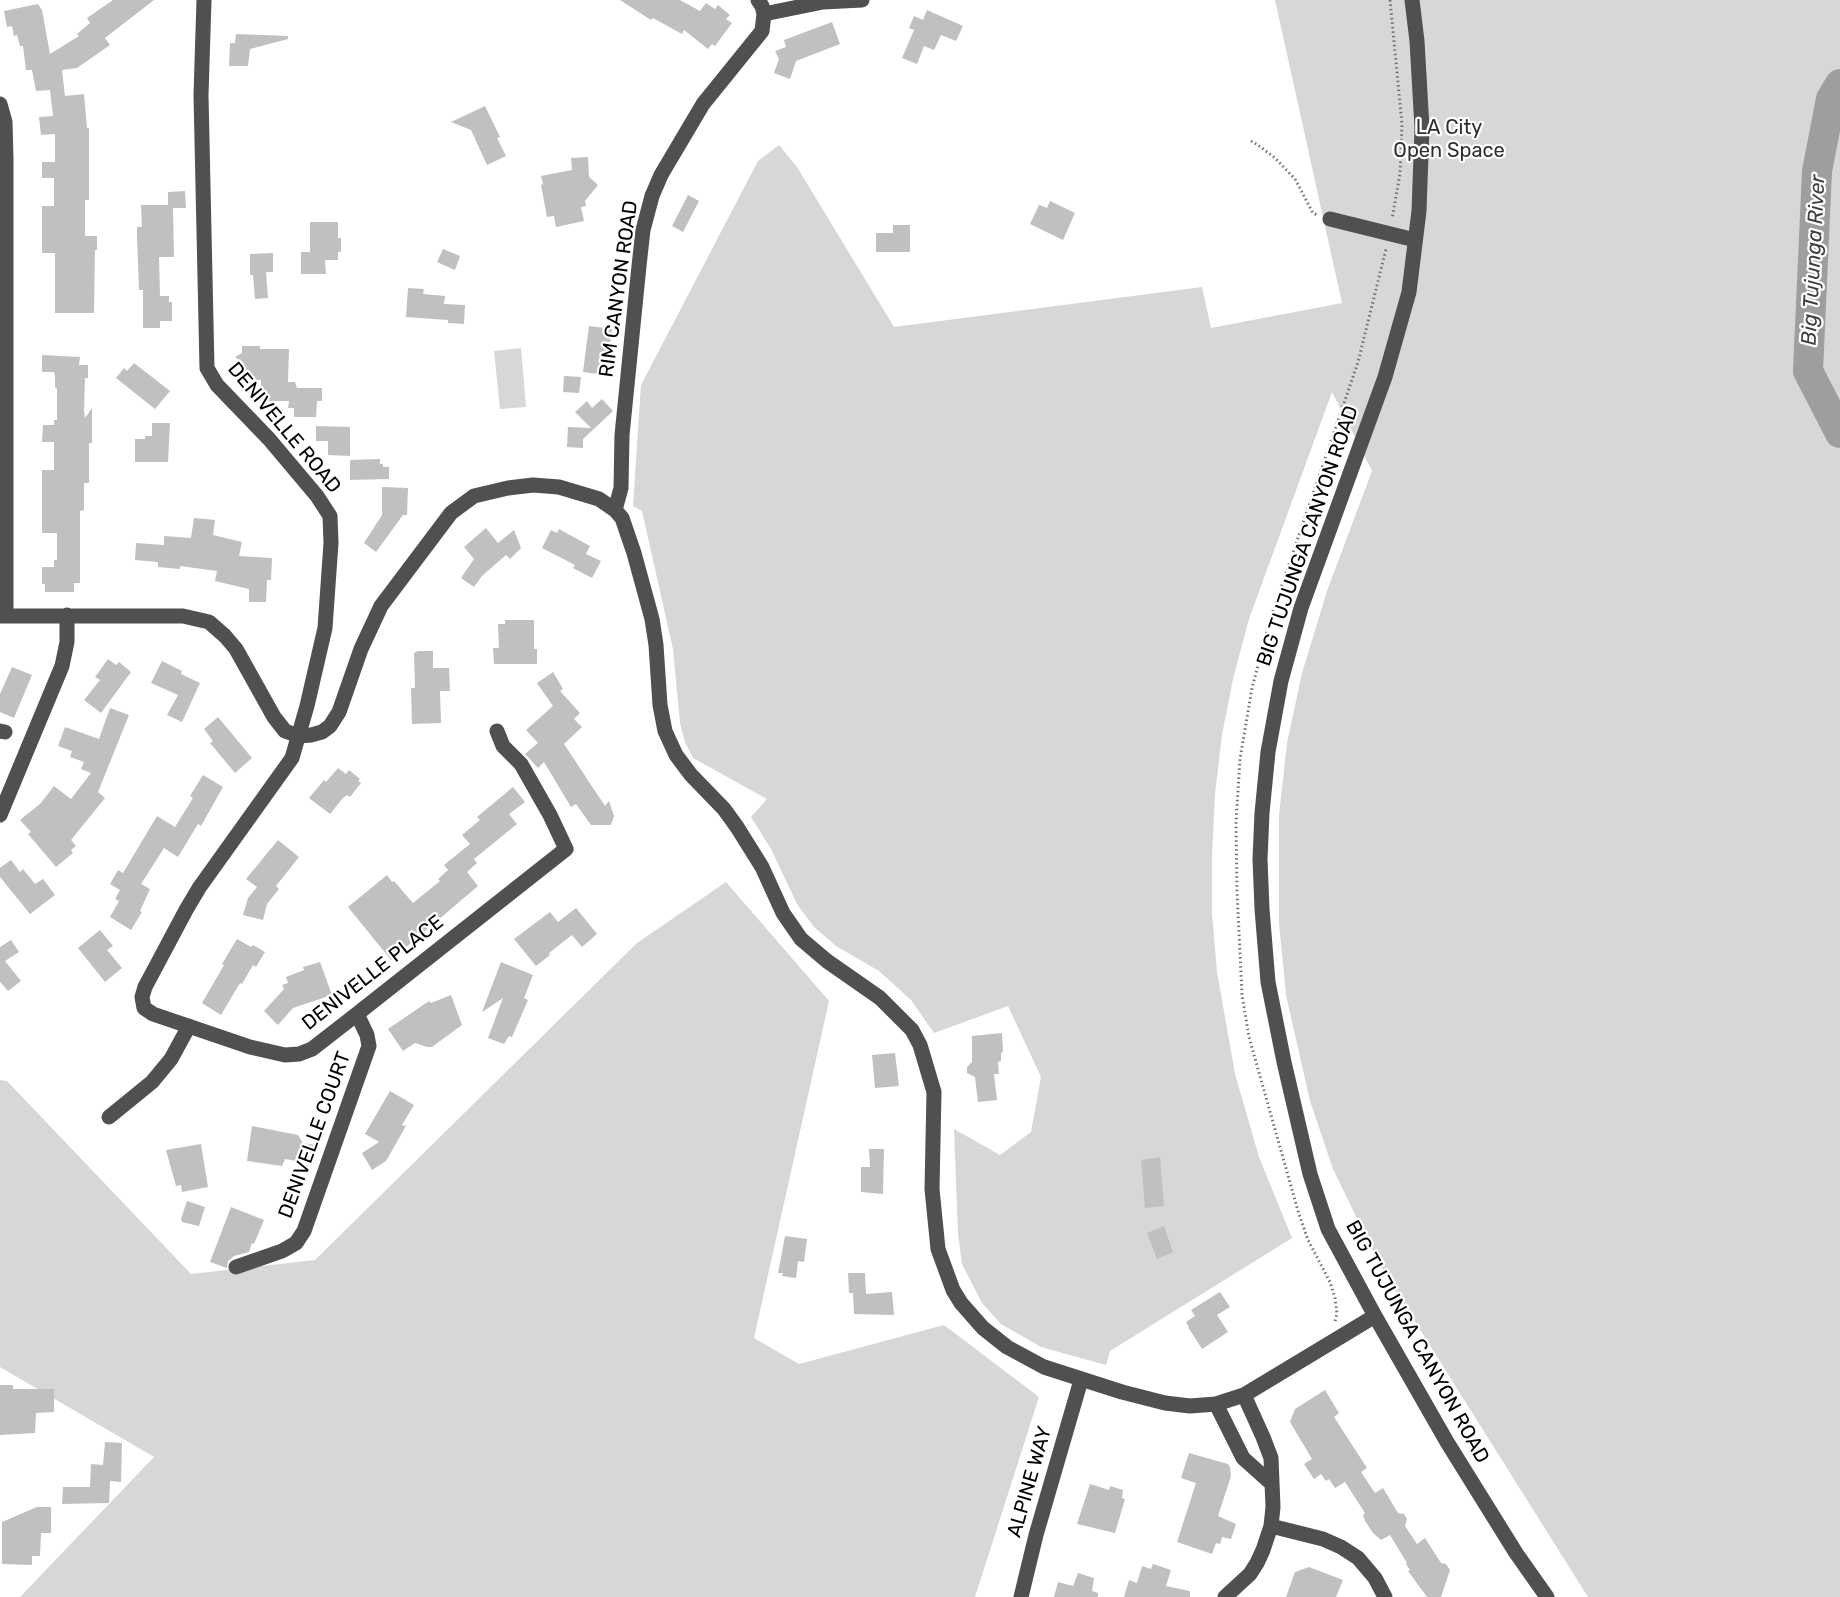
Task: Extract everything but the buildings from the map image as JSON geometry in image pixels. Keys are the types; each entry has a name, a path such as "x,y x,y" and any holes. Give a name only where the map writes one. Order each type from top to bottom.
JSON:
{"street":[{"name":"DENIVELLE ROAD","path":"204,0 201,95 207,368 217,385 295,468 330,516 331,543 325,628 299,736"},
{"path":"761,7 862,0"},
{"name":"BIG TUJUNGA CANYON ROAD","path":"1412,0 1422,128 1419,211 1409,292 1385,377 1301,608 1281,681 1268,752 1260,859 1268,982 1310,1174 1328,1229 1374,1317 1454,1452 1516,1553 1547,1597"},
{"name":"RIM CANYON ROAD","path":"615,510 621,488 622,435 639,266 652,196 661,175 703,104 762,31 761,7"},
{"path":"0,104 5,122 3,159 3,616 183,616 209,622 236,649 274,717 285,731 299,736 311,735 322,732 330,726 339,712 361,649 381,606 451,513 474,496 533,485 559,487 599,499 622,518 628,536 652,619 660,705 665,731 676,755 691,775 724,809 737,828 762,867 783,913 801,939 826,961 880,998 900,1016 920,1044 934,1092 934,1220 938,1249 953,1290 961,1304 983,1328 1007,1347 1044,1367 1081,1380 1165,1402 1190,1406 1216,1404 1244,1395 1374,1317"},
{"path":"1330,219 1415,240"},
{"path":"0,815 62,666 67,642 67,615"},
{"name":"DENIVELLE PLACE","path":"299,736 285,771 199,888 145,987 142,997 144,1008 153,1014 268,1052 285,1055 299,1054 312,1049 566,849 527,774 521,764 503,746 497,731"},
{"name":"DENIVELLE COURT","path":"236,1267 282,1251 297,1243 304,1231 369,1046 367,1035 357,1014"},
{"path":"109,1117 152,1082 171,1059 189,1026"},
{"name":"ALPINE WAY","path":"1021,1597 1036,1535 1081,1380"},
{"path":"1225,1597 1250,1574 1263,1550 1273,1508 1271,1458 1244,1395"},
{"path":"1216,1404 1243,1458 1272,1484"},
{"path":"1270,1526 1323,1539 1341,1547 1358,1558 1385,1597"}],"path":[{"path":"1334,1341 1337,1314 1335,1298 1330,1282 1308,1240 1298,1211 1249,1037 1242,983 1236,822 1240,759 1252,688 1270,620 1358,362 1389,234 1400,174 1402,123 1390,0"},
{"path":"1251,141 1275,158 1295,179 1313,213 1330,219"}],"green space":[{"name":"LA City Open Space","path":"1275,0 1840,0 1840,1597 1588,1597 1380,1266 1333,1169 1310,1101 1286,995 1279,923 1279,815 1287,743 1302,673 1327,591 1372,471 1332,392 1249,619 1233,679 1222,735 1215,794 1212,855 1212,913 1217,972 1235,1074 1259,1157 1292,1238 1110,1351 1106,1365 1041,1347 1001,1324 982,1303 962,1264 958,1233 954,1129 1000,1155 1031,1132 1041,1077 1008,1006 934,1033 911,1000 879,971 836,946 814,927 797,904 771,849 751,817 767,799 693,758 685,742 680,723 673,649 642,511 633,506 641,385 758,161 779,145 797,167 894,327 1202,287 1211,328 1342,303"},
{"path":"521,348 526,407 500,409 494,351"},
{"path":"726,882 829,1001 754,1338 799,1364 944,1325 1039,1397 975,1597 20,1597 154,1457 0,1367 0,1080 7,1081 191,1274 315,1260 637,943"}],"waterway":[{"name":"Big Tujunga River","path":"1840,84 1831,99 1817,171 1808,371 1840,433"}]}
